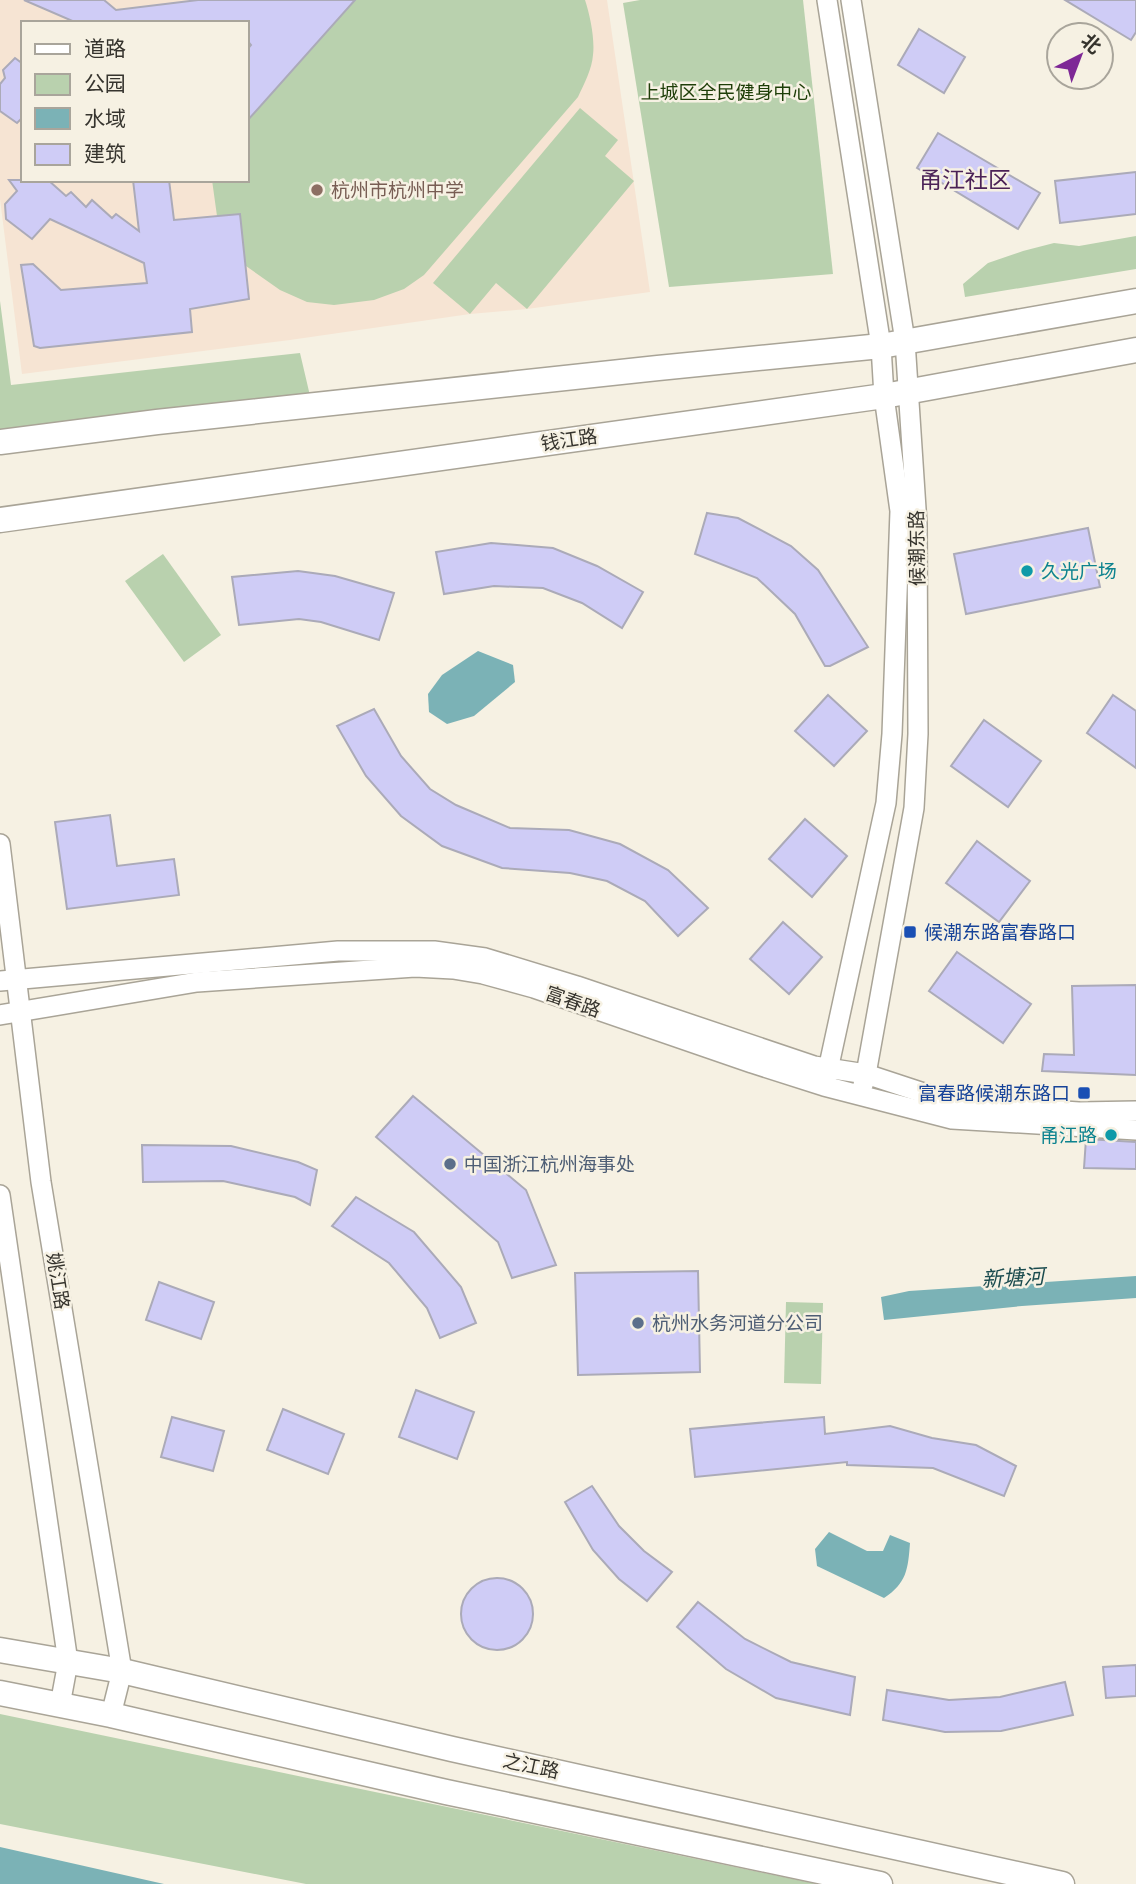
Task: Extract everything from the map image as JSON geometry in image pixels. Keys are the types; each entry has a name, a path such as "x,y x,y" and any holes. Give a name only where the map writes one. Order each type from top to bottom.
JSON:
{"main road":[{"path":"0,442 657,368 881,346 1136,301"},
{"name":"钱江路","path":"0,520 884,396 1136,350"},
{"name":"之江路","path":"0,1650 122,1671 452,1749 1062,1884"},
{"path":"0,1693 111,1715 446,1793 880,1884"}],"street":[{"name":"候潮东路","path":"826,1077 886,803 892,734 900,511 884,396 881,346 827,0"},
{"name":"候潮东路","path":"850,0 905,341 917,538 918,734 914,808 866,1074 859,1095"},
{"name":"姚江路","path":"0,845 8,980 20,1012 43,1195 122,1671 111,1715"},
{"name":"富春路","path":"8,980 338,951 433,951 485,958 564,982 814,1066 826,1077 859,1095 952,1119 1136,1130"},
{"name":"富春路","path":"0,1015 197,982 415,967 453,969 534,988 752,1063 826,1077 866,1074 957,1104 1079,1112 1136,1111"},
{"path":"0,1195 68,1662 60,1705"}],"shaded area":[{"name":"杭州市杭州中学","path":"0,0 607,0 650,292 22,374 0,199"}],"green space":[{"path":"355,0 585,0 593,35 593,49 587,76 578,97 424,275 404,289 374,300 334,305 307,302 280,290 246,266 217,216 212,182 248,182 248,120"},
{"name":"上城区全民健身中心","path":"640,0 803,0 833,274 669,287 623,3"},
{"path":"580,108 618,140 605,156 634,181 527,309 496,283 470,314 433,283"},
{"path":"1136,236 1136,269 965,297 963,284 988,263 1054,243 1079,246"},
{"path":"0,301 11,385 300,353 311,400 0,440"},
{"path":"163,554 221,635 184,662 125,581"},
{"path":"786,1302 823,1303 821,1384 784,1383"},
{"path":"0,1714 817,1884 306,1884 0,1824"}],"water":[{"path":"478,651 513,665 515,682 474,716 447,724 429,712 428,694 442,675"},
{"path":"1136,1276 1136,1298 884,1320 881,1297 909,1291"},
{"path":"829,1532 867,1551 883,1551 890,1535 910,1543 907,1568 902,1581 884,1598 817,1566 815,1549"},
{"path":"0,1847 164,1884 0,1884"}],"building":[{"path":"24,0 104,0 116,10 198,0 355,0 248,120 248,49 251,45 248,41 248,21 72,21"},
{"path":"1065,0 1136,0 1136,32 1131,40 1115,30 1115,21 1100,21"},
{"path":"919,29 965,57 944,93 898,65"},
{"path":"15,58 21,62 21,119 17,123 0,111 0,84 5,78 3,70"},
{"path":"938,133 1040,193 1018,229 917,168"},
{"path":"1136,172 1136,214 1060,223 1055,181"},
{"path":"9,180 50,182 66,196 71,192 86,207 92,200 112,218 116,214 139,231 133,182 169,182 174,220 240,214 249,299 190,309 192,332 40,348 34,346 21,265 33,264 61,290 147,283 144,263 50,219 32,239 6,219 5,204 17,191"},
{"path":"707,513 738,518 791,546 818,570 868,647 825,666 795,614 757,578 695,554"},
{"name":"久光广场","path":"1088,528 1100,587 966,614 954,554"},
{"path":"491,543 553,548 597,566 643,592 622,628 582,603 543,588 494,586 444,594 436,552"},
{"path":"298,571 335,576 394,593 379,640 321,622 299,619 239,625 232,577"},
{"path":"828,695 867,731 834,766 795,731"},
{"path":"1113,695 1136,711 1136,768 1087,733"},
{"path":"374,709 401,756 430,789 456,805 510,828 569,830 620,844 668,870 708,908 678,936 645,901 607,881 570,873 502,868 442,846 401,816 366,776 337,726"},
{"path":"984,720 1041,761 1008,807 951,766"},
{"path":"110,815 117,866 174,859 179,895 67,909 55,822"},
{"path":"805,819 847,856 812,897 769,859"},
{"path":"977,841 1030,881 999,922 946,883"},
{"path":"783,922 822,957 789,994 750,959"},
{"path":"957,952 1031,1004 1003,1043 929,991"},
{"path":"1136,985 1136,1075 1042,1071 1044,1054 1074,1055 1072,986"},
{"name":"中国浙江杭州海事处","path":"413,1096 526,1190 556,1265 512,1278 498,1242 376,1137"},
{"path":"1086,1139 1136,1142 1136,1169 1084,1168"},
{"path":"142,1145 231,1146 298,1162 317,1170 310,1205 295,1197 223,1181 143,1182"},
{"path":"356,1197 414,1232 461,1287 476,1323 440,1338 427,1308 389,1263 332,1226"},
{"name":"杭州水务河道分公司","path":"698,1271 700,1372 578,1375 575,1273"},
{"path":"159,1282 214,1302 201,1339 146,1320"},
{"path":"416,1390 474,1412 457,1459 399,1437"},
{"path":"283,1409 344,1434 328,1474 267,1450"},
{"path":"172,1417 224,1431 213,1471 161,1457"},
{"path":"824,1417 825,1434 890,1426 932,1438 976,1445 1016,1466 1004,1496 933,1468 847,1465 847,1462 695,1477 690,1429"},
{"path":"592,1486 619,1526 644,1551 672,1572 647,1601 619,1579 593,1550 565,1502"},
{"path":"497,1578 517,1584 527,1594 533,1614 527,1634 517,1644 497,1650 477,1644 467,1634 461,1614 467,1594 477,1584"},
{"path":"698,1602 745,1639 791,1662 855,1677 850,1715 776,1698 726,1669 677,1627"},
{"path":"1136,1665 1136,1696 1106,1698 1103,1667"},
{"path":"1065,1682 1073,1715 1001,1731 945,1732 883,1720 887,1690 949,1700 1000,1697"}],"place":[{"name":"杭州市杭州中学","path":"317,190"},
{"name":"久光广场","path":"1027,571"},
{"name":"候潮东路富春路口","path":"910,932"},
{"name":"富春路候潮东路口","path":"1084,1093"},
{"name":"甬江路","path":"1111,1135"},
{"name":"中国浙江杭州海事处","path":"450,1164"},
{"name":"杭州水务河道分公司","path":"638,1323"}],"district":[{"name":"甬江社区","path":"965,180"}],"water label":[{"name":"新塘河","path":"1013,1278"}]}
